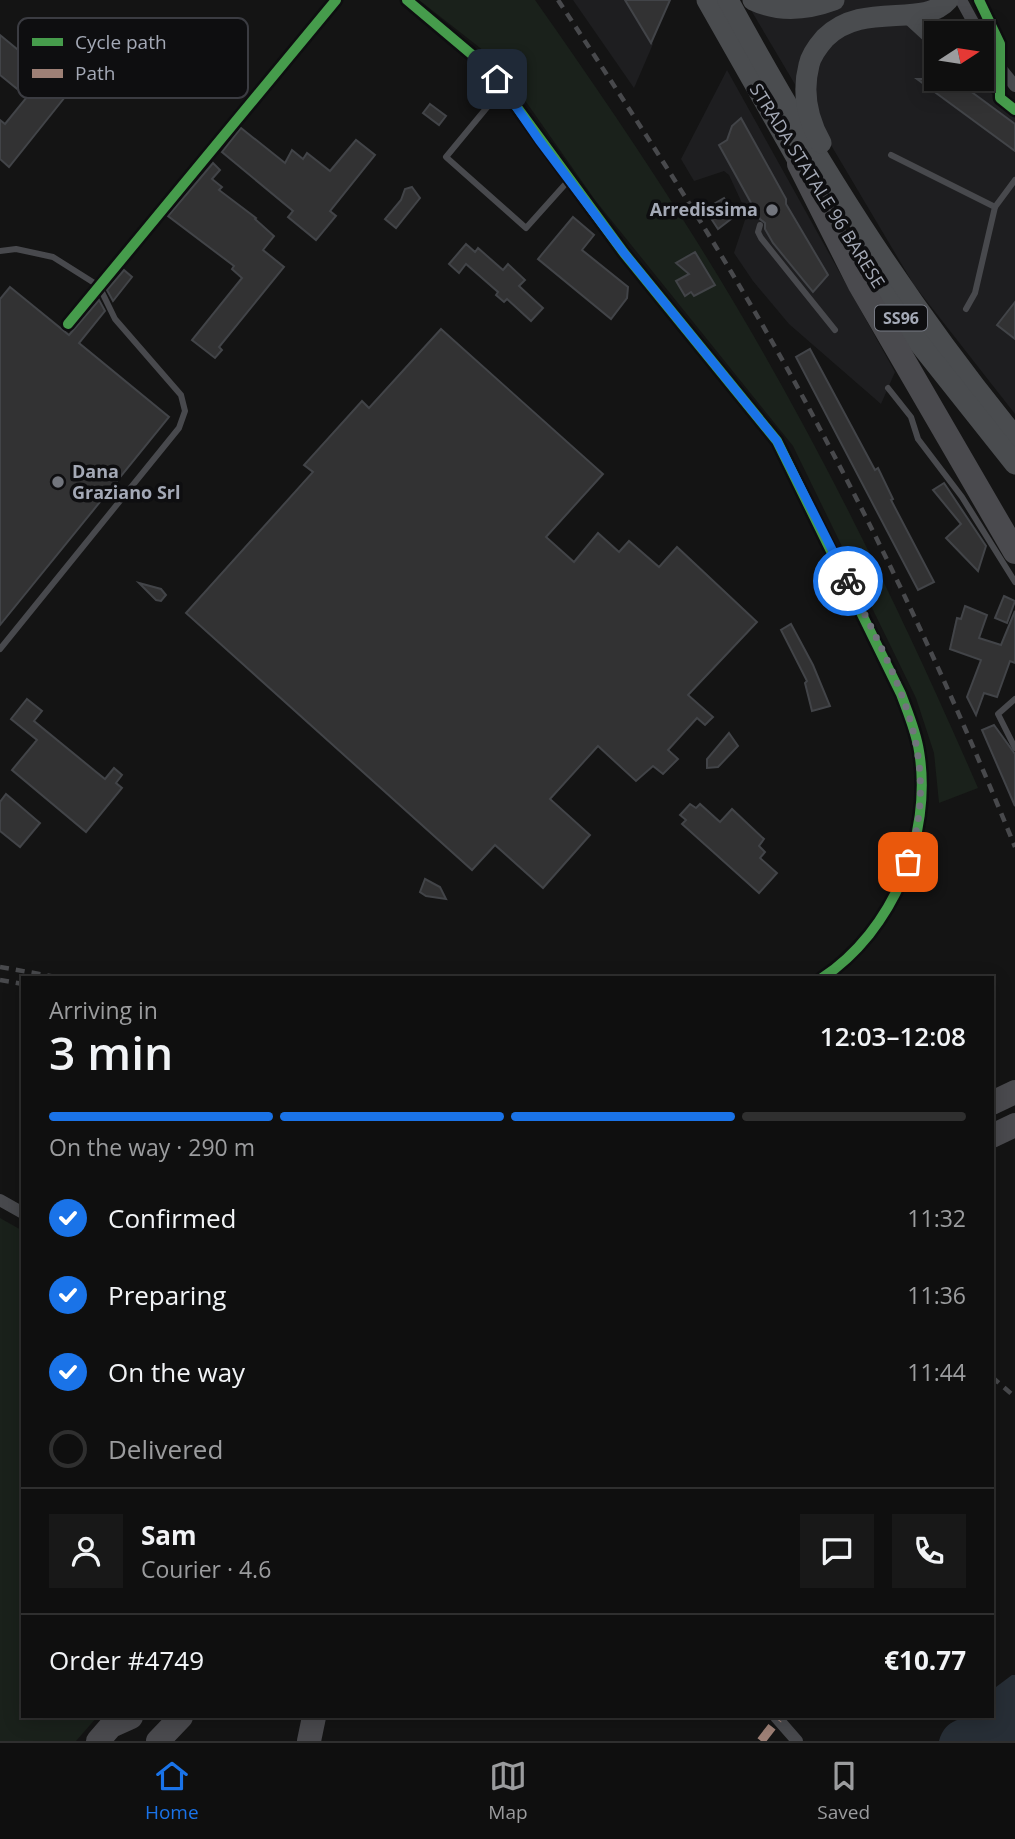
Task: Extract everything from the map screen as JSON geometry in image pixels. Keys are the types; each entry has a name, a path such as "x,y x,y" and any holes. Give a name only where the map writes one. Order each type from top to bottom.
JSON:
{"highway":[{"path":"799,164 920,412 1015,551"},
{"path":"994,1102 1015,1092"},
{"path":"98,1741 111,1726 129,1718"},
{"path":"121,1741 141,1718"},
{"path":"158,1741 180,1718"},
{"path":"309,1741 314,1718"}],"main road":[{"name":"STRADA STATALE 96 BARESE","path":"707,0 799,164 907,328 1015,464"},
{"name":"STRADA STATALE 96 BARESE","path":"727,0 863,233 908,299 1015,437"},
{"path":"753,0 784,10 805,8 834,0"},
{"path":"863,233 838,173 816,133 805,97 805,78 810,58 835,27 854,18 875,14 911,15 931,11 948,0"},
{"path":"911,15 924,27"}],"street":[{"path":"68,324 336,0"},
{"path":"407,0 482,62 569,180 777,441 877,639 912,724 919,751 919,823 908,862 893,899 852,954 824,976"},
{"path":"961,0 973,21"},
{"path":"994,66 1015,86"},
{"path":"0,1200 21,1212"},
{"path":"777,1718 797,1741"}],"lane":[{"path":"503,88 446,157 526,228 569,180"},
{"path":"891,155 995,208"},
{"path":"966,309 975,293 995,208 1015,180"},
{"path":"760,225 758,232 761,239 835,330"},
{"path":"0,251 16,249 53,257 99,286 115,319 181,395 185,411 179,428 0,649"},
{"path":"888,388 920,412 918,439 962,497 1015,582"},
{"path":"1015,699 998,714 1015,748"}],"shaded area":[{"path":"419,0 535,0 675,207 773,370 811,438 881,577 978,788 939,803 934,753 916,698 793,446 595,200 498,62"},
{"path":"573,0 627,0 653,44 634,88"},
{"path":"745,0 932,0 942,21 924,21 924,91 988,91 1015,112 1015,414 914,285"},
{"path":"727,70 895,372 881,404 789,324 753,281 734,253 747,214 729,175 724,171 694,181 681,159"},
{"path":"0,1218 21,1230 21,1718 96,1718 76,1741 0,1741"},
{"path":"1015,1675 1015,1741 939,1741 947,1726 959,1719 994,1718 994,1688"}],"building":[{"path":"625,0 670,0 651,43"},
{"path":"0,35 18,50 18,90 0,75"},
{"path":"933,91 970,91 1015,124 1015,151"},
{"path":"26,98 64,98 9,167 0,159 0,120 5,124"},
{"path":"430,104 446,116 439,125 423,113"},
{"name":"Arredissima","path":"741,118 786,199 786,204 828,275 813,292 773,243 765,229 765,223 760,219 719,145 727,140 732,126"},
{"path":"241,128 285,163 292,150 303,159 307,153 330,171 356,140 375,155 330,211 336,216 316,240 288,217 293,211 222,152"},
{"path":"213,163 220,170 212,179 222,187 219,190 256,218 274,236 263,250 284,267 219,347 222,350 215,358 192,340 242,278 232,269 234,266 168,216"},
{"path":"412,187 420,198 396,228 385,219 401,200 405,189"},
{"path":"724,198 735,216 718,229 705,209"},
{"path":"573,217 594,235 582,250 628,287 627,298 611,319 538,259"},
{"path":"466,244 475,252 478,248 503,270 508,264 525,280 519,286 543,308 531,321 507,299 504,302 496,295 498,292 466,264 459,273 449,264"},
{"path":"695,252 715,285 694,296 691,292 685,296 676,281 689,274 676,263"},
{"path":"124,270 132,277 113,301 107,290"},
{"name":"Dana Graziano Srl","path":"10,287 69,335 99,300 105,311 79,343 169,417 0,625 0,299"},
{"path":"1015,302 1015,339 997,325"},
{"path":"441,329 603,474 546,537 574,562 598,533 619,552 629,541 659,567 677,547 757,622 688,695 713,717 705,725 697,718 668,750 678,759 663,774 653,766 636,781 598,746 550,799 590,835 543,888 495,845 472,870 186,613 313,472 304,465 362,401 369,408"},
{"path":"810,349 875,470 878,468 893,499 891,500 934,582 918,590 796,357"},
{"path":"944,483 986,546 978,571 946,538 961,524 933,490"},
{"path":"139,583 161,589 166,595 161,601 156,600"},
{"path":"1004,596 1015,601 1007,623 995,618"},
{"path":"965,606 987,615 979,638 1001,645 1015,611 1015,663 1010,661 997,697 984,693 976,715 967,697 981,660 950,649 957,618 961,619"},
{"path":"791,624 813,665 830,706 812,711 805,683 807,681 781,630"},
{"path":"27,699 42,711 34,721 105,779 114,768 122,775 116,783 122,788 86,832 12,770 37,740 11,719"},
{"path":"994,725 1015,754 1015,806 982,730"},
{"path":"729,733 738,746 718,767 707,768 707,759"},
{"path":"6,794 40,823 20,847 0,831 0,802"},
{"path":"690,804 696,808 700,804 720,822 732,809 764,839 759,846 765,852 760,858 777,873 759,893 682,824 686,820 680,815"},
{"path":"425,879 440,887 446,899 426,896 420,892"}],"railway":[{"path":"558,0 727,265 820,429 923,635 1015,847"},
{"path":"0,967 51,976"},
{"path":"0,980 21,984"},
{"path":"994,1379 1015,1397"}],"marked path":[{"path":"761,1741 778,1719"}],"cycle path":[{"path":"68,324 336,0"},
{"path":"407,0 489,69 624,253 777,441 901,694 918,744 922,783 920,815 913,847 888,908 869,935 824,976"},
{"path":"979,0 1000,44 1000,98 1015,110"}],"way so far":[{"path":"848,581 901,694 919,751 919,823 908,862"}],"place":[{"name":"Arredissima","path":"772,210"},
{"name":"Dana Graziano Srl","path":"58,482"}],"route":[{"path":"497,79 624,253 760,416 785,454 848,581"}]}
